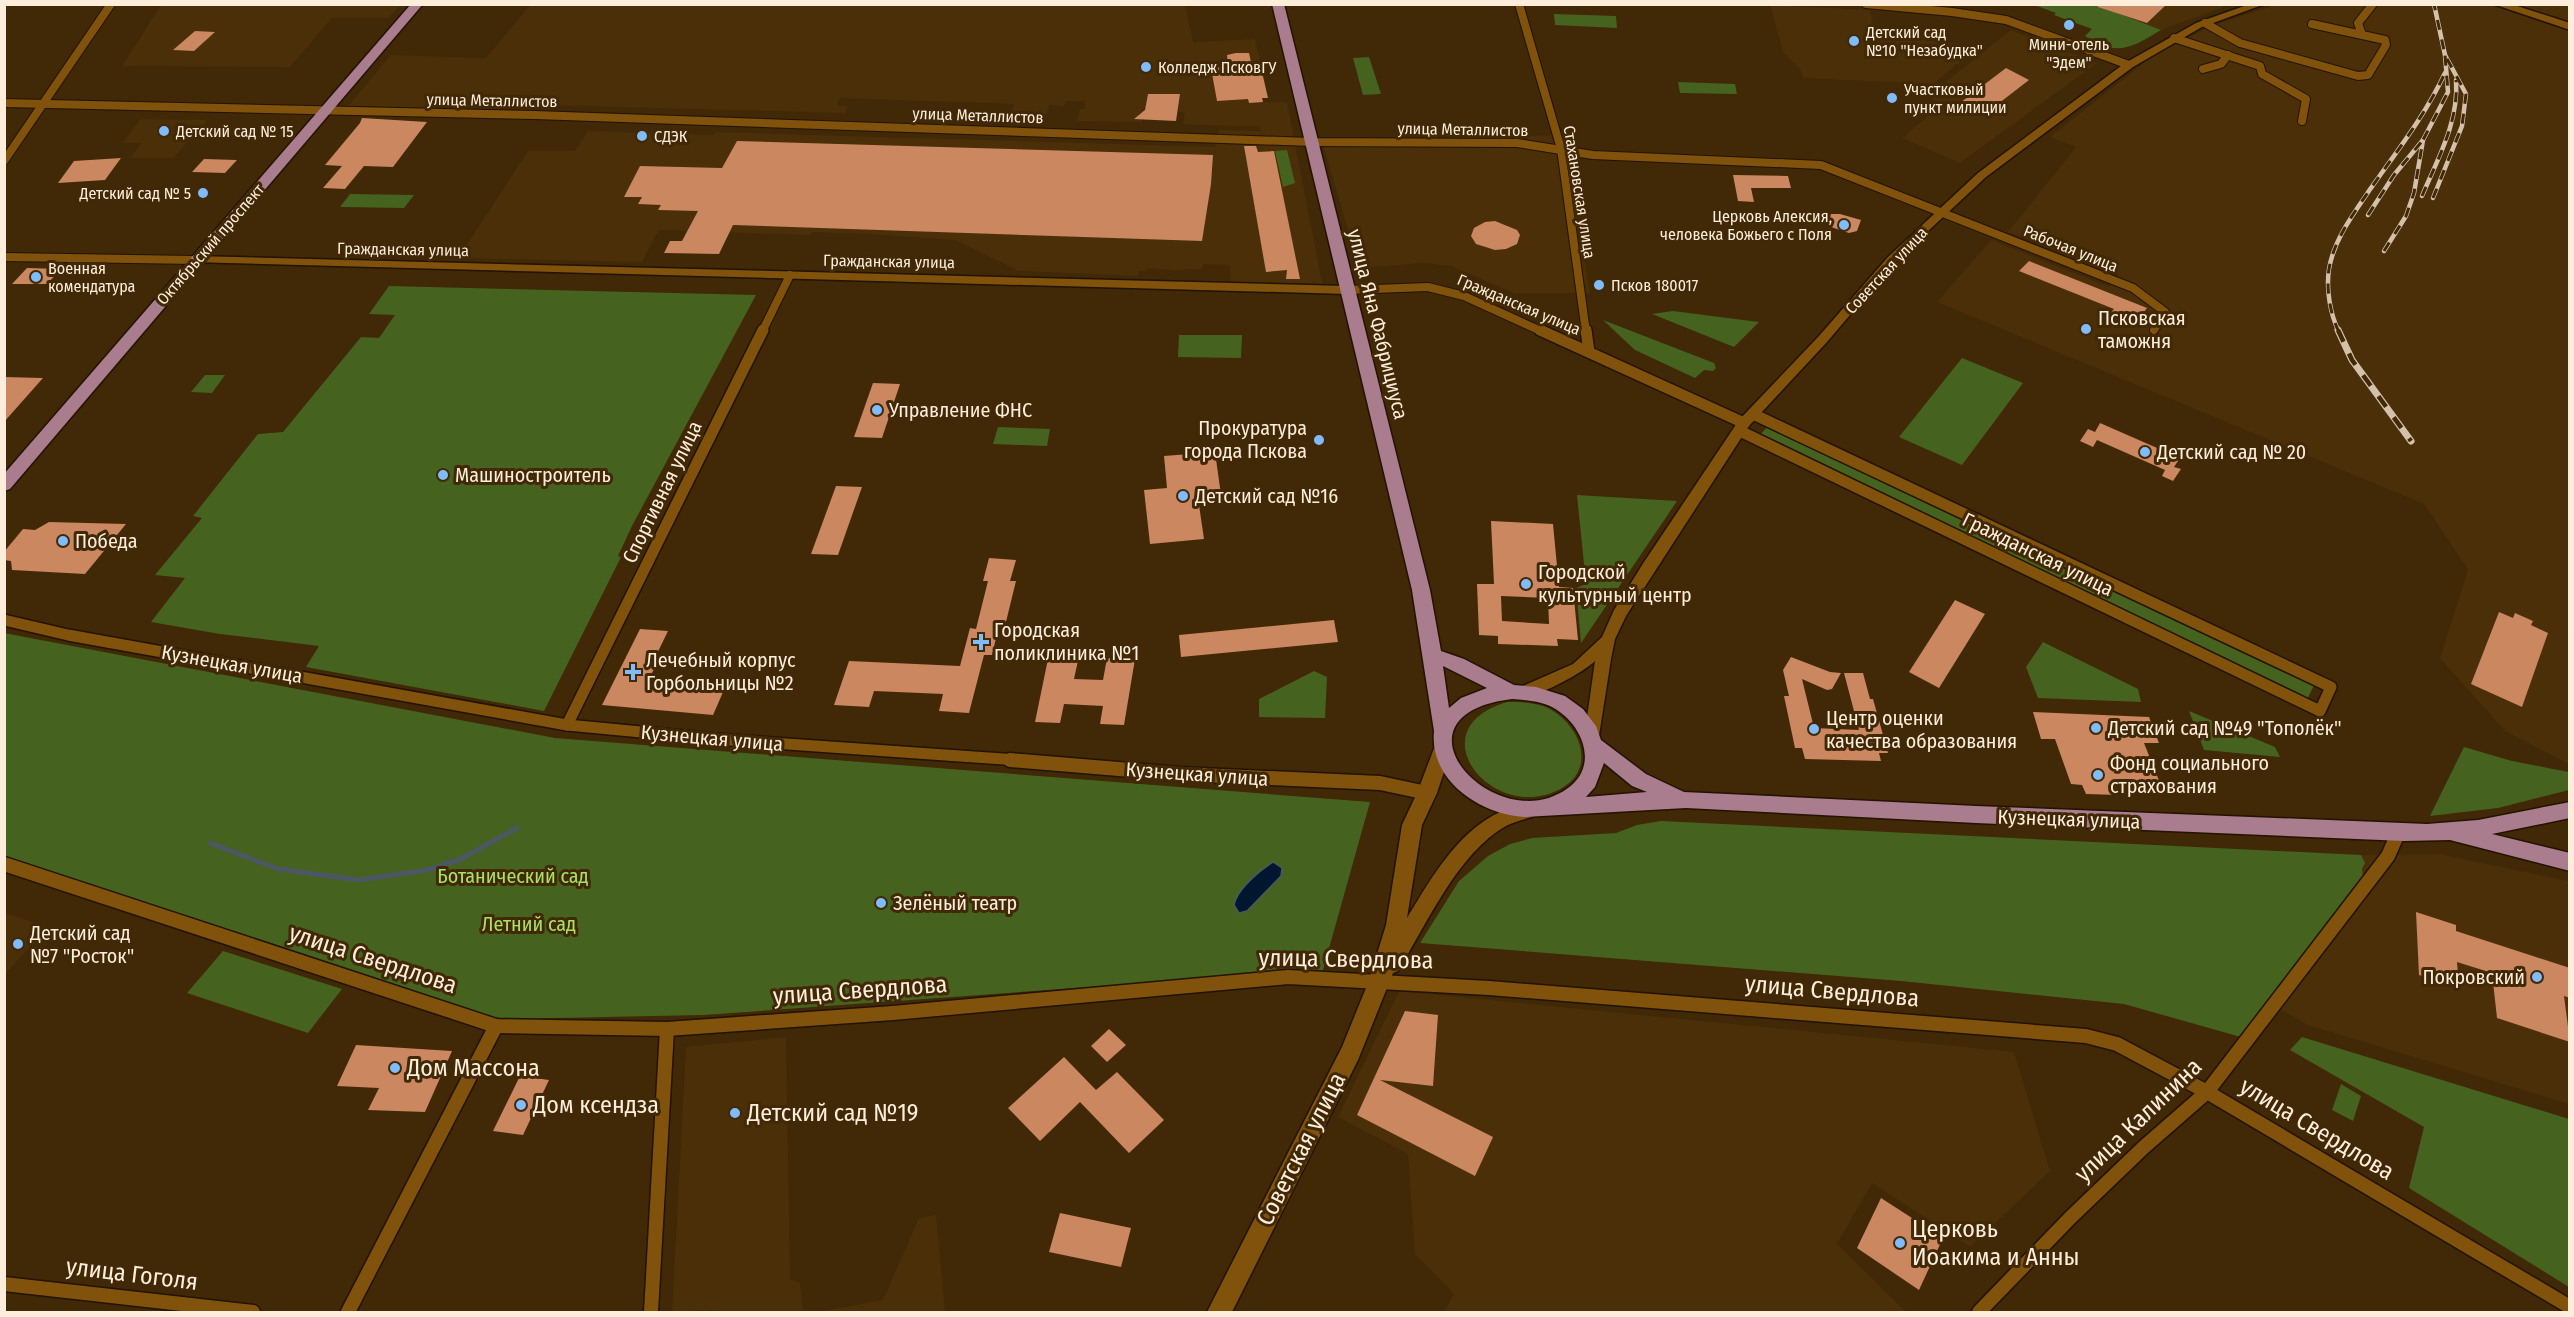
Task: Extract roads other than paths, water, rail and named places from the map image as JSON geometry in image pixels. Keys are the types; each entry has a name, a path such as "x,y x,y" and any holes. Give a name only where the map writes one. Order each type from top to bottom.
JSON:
{"main road":[{"name":"Октябрьский проспект","path":"4,485 195,260 418,4"},
{"name":"улица Яна Фабрициуса","path":"1278,4 1420,590 1433,655 1443,731"},
{"path":"2498,4 2570,27"},
{"path":"1433,655 1517,692"},
{"path":"1517,692 1541,695 1558,702 1585,724 1593,742 1595,764 1588,781 1575,795 1554,807 1530,809 1507,807 1484,799 1465,786 1451,770 1442,751 1443,731 1450,717 1462,706 1477,698 1517,692"},
{"name":"Кузнецкая улица","path":"1593,742 1651,788 1690,801"},
{"name":"Советская улица","path":"1219,1312 1350,1053 1379,983 1396,925 1412,825 1427,793 1442,751"},
{"name":"Кузнецкая улица","path":"1554,807 1671,800 1915,813 2448,832 2570,810"},
{"name":"Советская улица","path":"1379,983 1460,856 1499,821 1530,809"},
{"name":"Кузнецкая улица","path":"2448,832 2570,862"}],"street":[{"path":"4,161 111,4"},
{"name":"Стахановская улица","path":"1519,4 1561,149 1589,352"},
{"path":"1866,4 1952,12 2006,20 2129,65"},
{"name":"Советская улица","path":"1593,742 1603,659 1608,639 1619,614 1746,423 1892,259 1940,212 1982,176 2129,65 2174,38 2205,23 2261,4"},
{"path":"2362,35 2358,23 2373,4"},
{"path":"2205,23 2240,43 2358,76 2368,75 2386,45 2385,40 2312,24"},
{"path":"2174,38 2260,66 2262,74 2306,99 2302,121"},
{"path":"2203,69 2221,63 2228,55"},
{"name":"улица Металлистов","path":"4,104 327,110 1311,142 1517,143 1593,155 1821,165 1940,212"},
{"name":"Рабочая улица","path":"1940,212 2133,288 2165,312 2154,330"},
{"name":"Гражданская улица","path":"4,257 1347,290 1428,288 1444,290 1464,296 1589,352 2331,687 2320,711 1746,423"},
{"name":"Спортивная улица","path":"567,725 790,275"},
{"name":"Кузнецкая улица","path":"4,620 68,635 567,725 716,740 1070,764 1179,774 1380,783 1427,793"},
{"name":"Советская улица","path":"1517,692 1578,668 1589,660 1608,639"},
{"name":"улица Калинина","path":"1978,1312 2070,1218 2144,1147 2207,1092 2388,855 2399,831"},
{"name":"улица Свердлова","path":"4,864 496,1026 667,1029 892,1013 1288,977 1490,988 2086,1036 2117,1044 2207,1092 2570,1307"},
{"path":"348,1312 496,1026"},
{"path":"651,1312 667,1029"},
{"name":"улица Гоголя","path":"4,1284 253,1312"}],"water":[{"path":"1273,862 1282,868 1281,876 1247,911 1239,913 1234,905 1239,893 1255,875"}],"waterway":[{"path":"210,843 278,869 359,880 427,870 461,859 517,828"}],"railway":[{"path":"2434,4 2445,55"},
{"path":"2423,140 2448,92 2445,55"},
{"path":"2433,198 2462,126 2466,94 2445,55"},
{"path":"2339,332 2328,293 2329,269 2335,247 2352,217 2420,118 2445,73"},
{"path":"2422,196 2451,125 2456,80"},
{"path":"2368,215 2394,175 2423,140"},
{"path":"2384,251 2406,216 2414,193 2423,140"},
{"path":"2338,330 2352,360 2411,441"}],"place":[{"name":"Мини-отель \"Эдем\"","path":"2069,25"},
{"name":"Детский сад №10 \"Незабудка\"","path":"1854,41"},
{"name":"Колледж ПсковГУ","path":"1146,67"},
{"name":"Участковый пункт милиции","path":"1892,98"},
{"name":"Детский сад № 15","path":"164,131"},
{"name":"СДЭК","path":"642,136"},
{"name":"Детский сад № 5","path":"203,193"},
{"name":"Церковь Алексия, человека Божьего с Поля","path":"1844,225"},
{"name":"Военная комендатура","path":"36,277"},
{"name":"Псков 180017","path":"1599,285"},
{"name":"Псковская таможня","path":"2086,329"},
{"name":"Управление ФНС","path":"877,410"},
{"name":"Прокуратура города Пскова","path":"1319,440"},
{"name":"Детский сад № 20","path":"2145,452"},
{"name":"Машиностроитель","path":"443,475"},
{"name":"Детский сад №16","path":"1183,496"},
{"name":"Победа","path":"63,541"},
{"name":"Городской культурный центр","path":"1526,584"},
{"name":"Городская поликлиника №1","path":"981,642"},
{"name":"Лечебный корпус Горбольницы №2","path":"633,672"},
{"name":"Детский сад №49 \"Тополёк\"","path":"2096,728"},
{"name":"Центр оценки качества образования","path":"1814,729"},
{"name":"Фонд социального страхования","path":"2098,775"},
{"name":"Зелёный театр","path":"881,903"},
{"name":"Детский сад №7 \"Росток\"","path":"18,944"},
{"name":"Покровский","path":"2537,977"},
{"name":"Дом Масcона","path":"395,1068"},
{"name":"Дом ксендза","path":"521,1105"},
{"name":"Детский сад №19","path":"735,1113"},
{"name":"Церковь Иоакима и Анны","path":"1900,1243"}],"park label":[{"name":"Ботанический сад","path":"513,876"},
{"name":"Летний сад","path":"529,924"}]}
